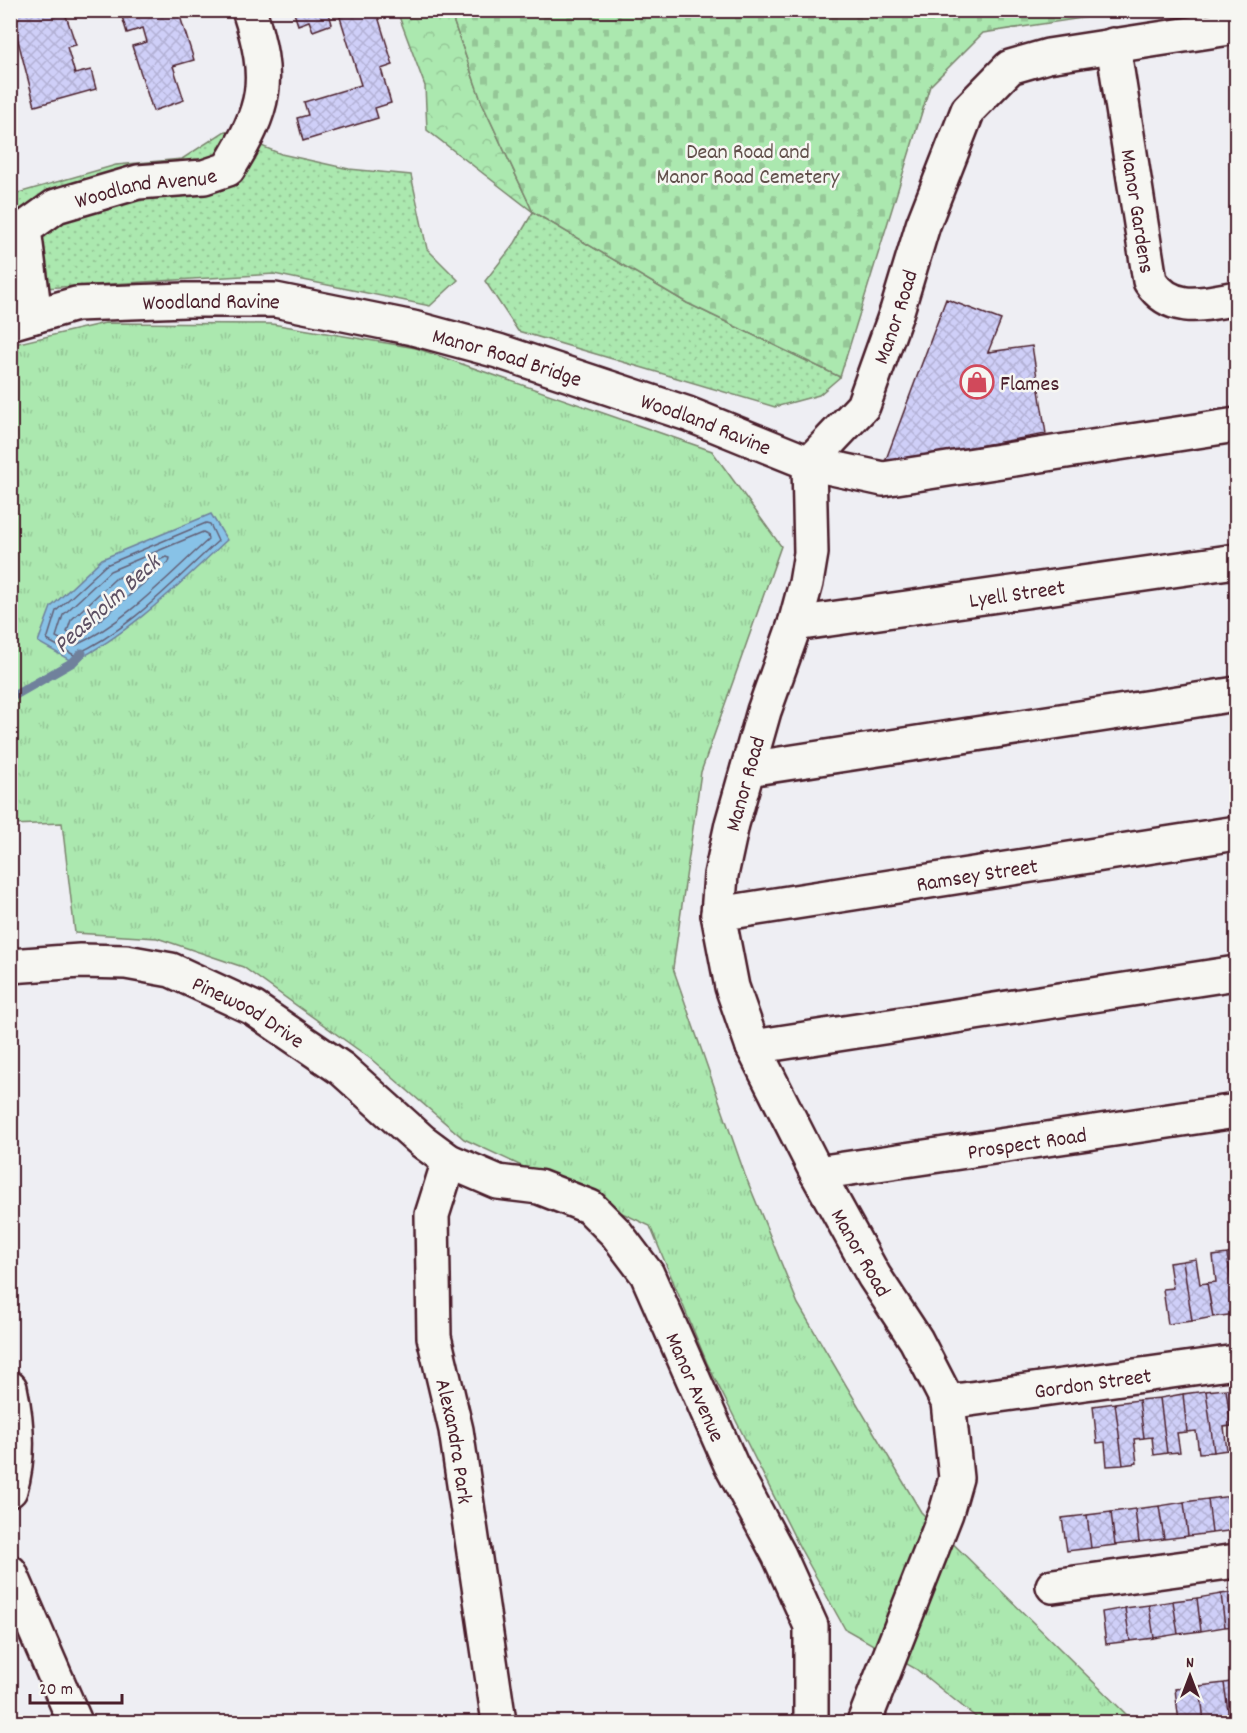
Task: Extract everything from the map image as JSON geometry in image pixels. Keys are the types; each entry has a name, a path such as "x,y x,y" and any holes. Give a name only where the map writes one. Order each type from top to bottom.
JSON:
{"street":[{"name":"Woodland Avenue","path":"23,319 24,229 56,206 128,185 204,177 228,169 259,112 264,80 258,38 249,10"},
{"name":"Manor Road","path":"864,1722 946,1513 956,1478 948,1402 916,1340 874,1276 817,1173 753,1047 732,987 718,914 723,865 764,711 795,624 811,553 808,463 862,406 897,311 923,225 968,110 1010,67 1048,56 1236,27"},
{"name":"Manor Gardens","path":"1113,45 1150,281 1164,298 1175,303 1187,305 1236,298"},
{"name":"Woodland Ravine","path":"23,319 76,304 275,300 413,328"},
{"name":"Manor Road Bridge","path":"413,328 498,351 603,385"},
{"name":"Woodland Ravine","path":"603,385 688,414 808,463 884,479 1236,425"},
{"name":"Lyell Street","path":"795,624 1236,561"},
{"path":"748,769 1236,694"},
{"name":"Ramsey Street","path":"718,914 1236,833"},
{"name":"Pinewood Drive","path":"10,966 92,961 126,962 171,970 253,1008 342,1069 449,1161"},
{"path":"753,1047 1236,973"},
{"name":"Prospect Road","path":"817,1173 1236,1111"},
{"name":"Alexandra Park","path":"449,1161 432,1215 434,1337 456,1430 499,1722"},
{"name":"Manor Avenue","path":"449,1161 498,1182 539,1187 590,1207 616,1233 646,1274 690,1366 731,1465 779,1555 811,1626 811,1722"},
{"name":"Gordon Street","path":"948,1402 1236,1362"},
{"path":"10,1388 14,1408 16,1457 10,1490"},
{"path":"1053,1586 1236,1561"},
{"path":"10,1572 75,1722"}],"green space":[{"name":"Dean Road and Manor Road Cemetery","path":"450,10 1128,11 983,33 930,86 840,377 687,303 533,212 482,103"},
{"path":"397,11 450,11 482,103 533,212 427,130 425,86"},
{"path":"225,131 281,154 349,169 411,175 427,249 458,280 430,306 274,274 11,290 11,195 116,165 182,159"},
{"path":"533,212 687,303 840,377 819,395 775,407 518,331 485,281 515,243"},
{"path":"105,323 272,324 416,348 712,451 781,546 701,772 673,968 745,1175 798,1304 921,1512 1134,1722 982,1722 916,1669 845,1629 800,1548 707,1363 650,1226 464,1139 371,1059 243,967 157,938 75,933 62,823 11,825 10,345"}],"water":[{"path":"211,514 227,540 135,622 95,650 73,662 38,642 51,607 102,559"}],"building":[{"path":"10,10 64,10 76,45 67,47 75,74 91,70 96,89 35,106"},
{"path":"120,10 178,10 194,60 173,66 184,100 153,111 132,46 147,42 143,28 127,33"},
{"path":"293,10 328,10 332,24 313,31 309,21 298,25"},
{"path":"350,10 376,10 393,65 381,69 391,103 375,108 378,118 303,141 297,118 308,115 304,102 361,85 339,14"},
{"name":"Flames","path":"946,299 1001,320 988,352 1032,346 1046,434 885,462"},
{"path":"1236,1252 1236,1314 1227,1254"},
{"path":"1227,1254 1236,1314 1213,1317 1207,1283 1216,1282 1213,1256"},
{"path":"1196,1259 1200,1284 1207,1283 1213,1317 1192,1321 1183,1261"},
{"path":"1183,1261 1192,1321 1168,1324 1163,1289 1173,1288 1169,1263"},
{"path":"1236,1387 1236,1425 1231,1426 1226,1389"},
{"path":"1226,1389 1231,1426 1224,1427 1227,1450 1214,1452 1206,1391"},
{"path":"1206,1391 1214,1452 1199,1453 1196,1431 1187,1432 1183,1394"},
{"path":"1183,1394 1187,1432 1177,1433 1180,1452 1167,1453 1160,1398"},
{"path":"1160,1398 1167,1453 1154,1455 1152,1437 1144,1438 1139,1400"},
{"path":"1139,1400 1144,1438 1134,1439 1137,1463 1123,1465 1115,1403"},
{"path":"1115,1403 1123,1465 1107,1466 1105,1442 1097,1443 1093,1406"},
{"path":"1236,1495 1236,1529 1232,1496"},
{"path":"1232,1496 1236,1530 1212,1533 1208,1499"},
{"path":"1208,1499 1212,1533 1188,1536 1184,1502"},
{"path":"1184,1502 1188,1536 1164,1539 1159,1506"},
{"path":"1159,1506 1164,1539 1139,1542 1135,1509"},
{"path":"1135,1509 1139,1542 1115,1545 1111,1512"},
{"path":"1111,1512 1115,1545 1091,1548 1087,1515"},
{"path":"1087,1515 1091,1548 1067,1551 1062,1518"},
{"path":"1236,1592 1236,1626 1225,1627 1221,1594"},
{"path":"1221,1594 1225,1627 1201,1631 1197,1598"},
{"path":"1197,1598 1201,1631 1178,1634 1173,1601"},
{"path":"1173,1601 1178,1634 1154,1638 1149,1605"},
{"path":"1149,1605 1154,1638 1130,1641 1125,1608"},
{"path":"1125,1608 1130,1641 1106,1644 1102,1612"},
{"path":"1236,1681 1236,1717 1229,1718 1224,1683"},
{"path":"1224,1683 1229,1718 1204,1722 1200,1686"},
{"path":"1200,1686 1204,1722 1179,1722 1175,1689"}],"waterway":[{"name":"Peasholm Beck","path":"10,698 73,662 82,653"}],"place":[{"name":"Flames","path":"977,382"}]}
